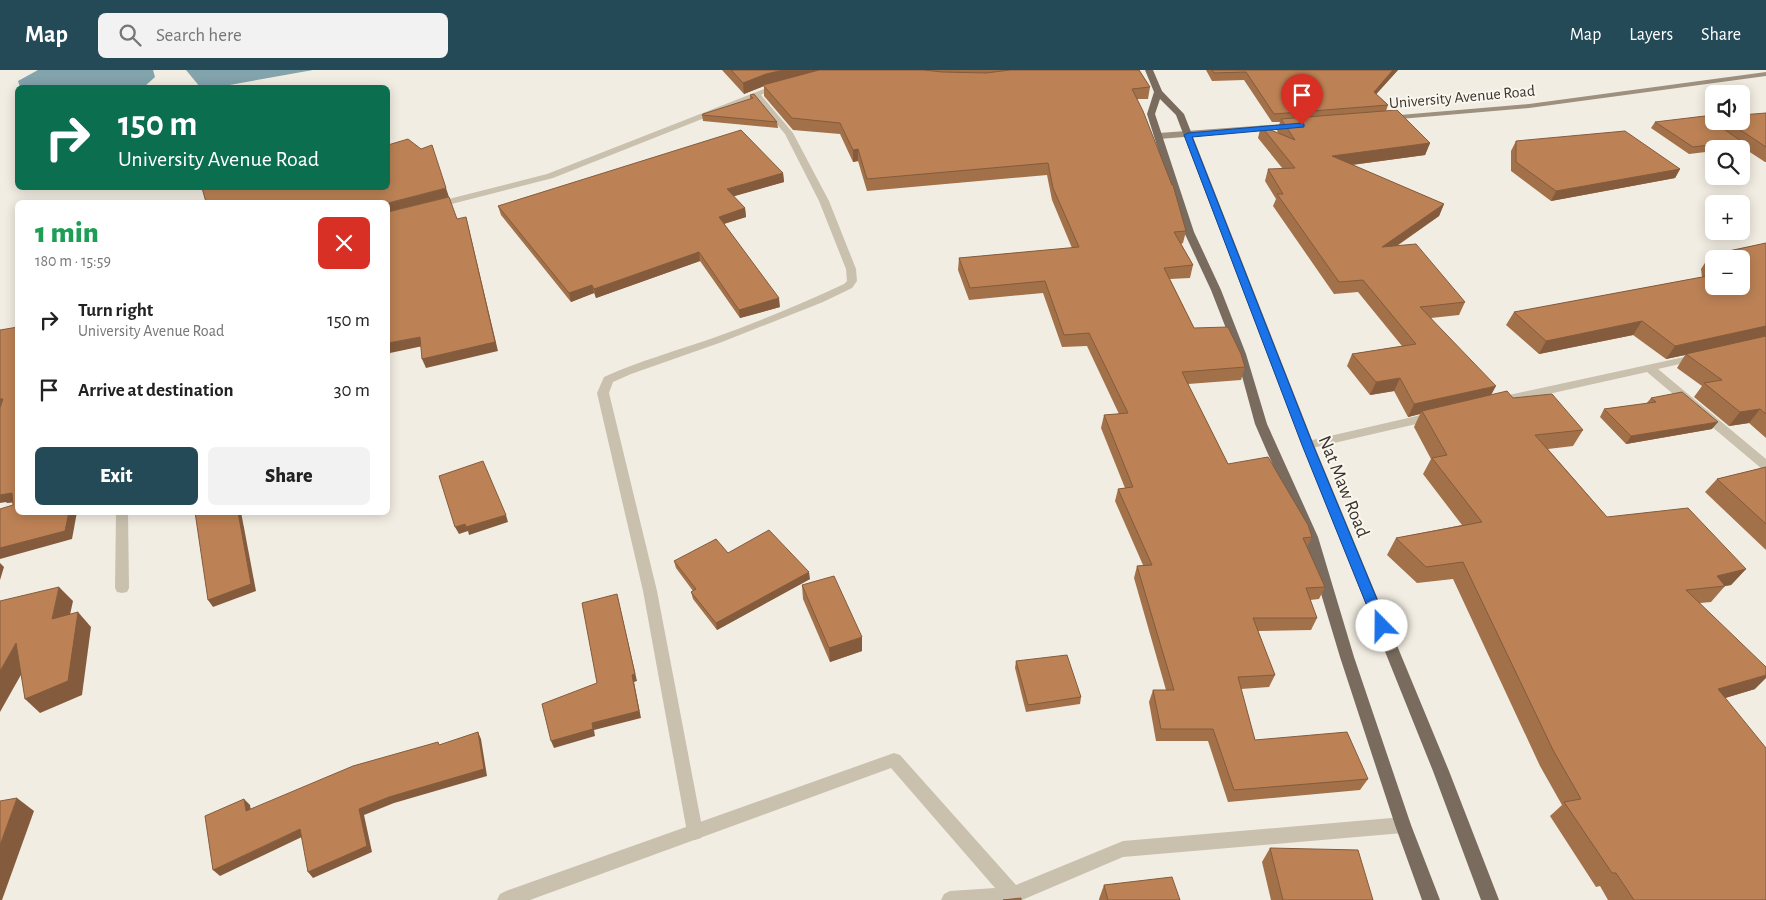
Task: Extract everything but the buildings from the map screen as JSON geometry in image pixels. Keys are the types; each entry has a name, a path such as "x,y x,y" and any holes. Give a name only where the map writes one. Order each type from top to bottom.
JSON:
{"main road":[{"name":"Nat Maw Road","path":"1149,70 1158,92 1180,114 1308,445 1441,771 1490,900"},
{"name":"University Avenue Road","path":"1383,118 1529,106 1766,74"},
{"path":"1158,92 1151,114 1189,232 1216,290 1241,354 1261,424 1311,537 1347,657 1403,826 1431,900"},
{"path":"1158,136 1305,125"}],"street":[{"path":"426,208 550,176 770,89"},
{"path":"695,832 650,591 602,393 608,380 627,371 718,340 819,300 848,286 852,281 851,270 819,193 789,134 756,94"},
{"path":"1490,403 1711,354"},
{"path":"1648,367 1766,466"},
{"path":"1308,445 1442,414"},
{"path":"122,515 122,588"},
{"path":"506,900 894,760 1013,895"},
{"path":"950,900 1013,895 1123,849 1403,826"}],"water":[{"path":"38,70 153,70 155,77 146,85 19,85 18,81"},
{"path":"186,70 313,70 230,85 198,85"}],"route":[{"path":"1302,125 1188,135 1308,445 1382,626"}]}
